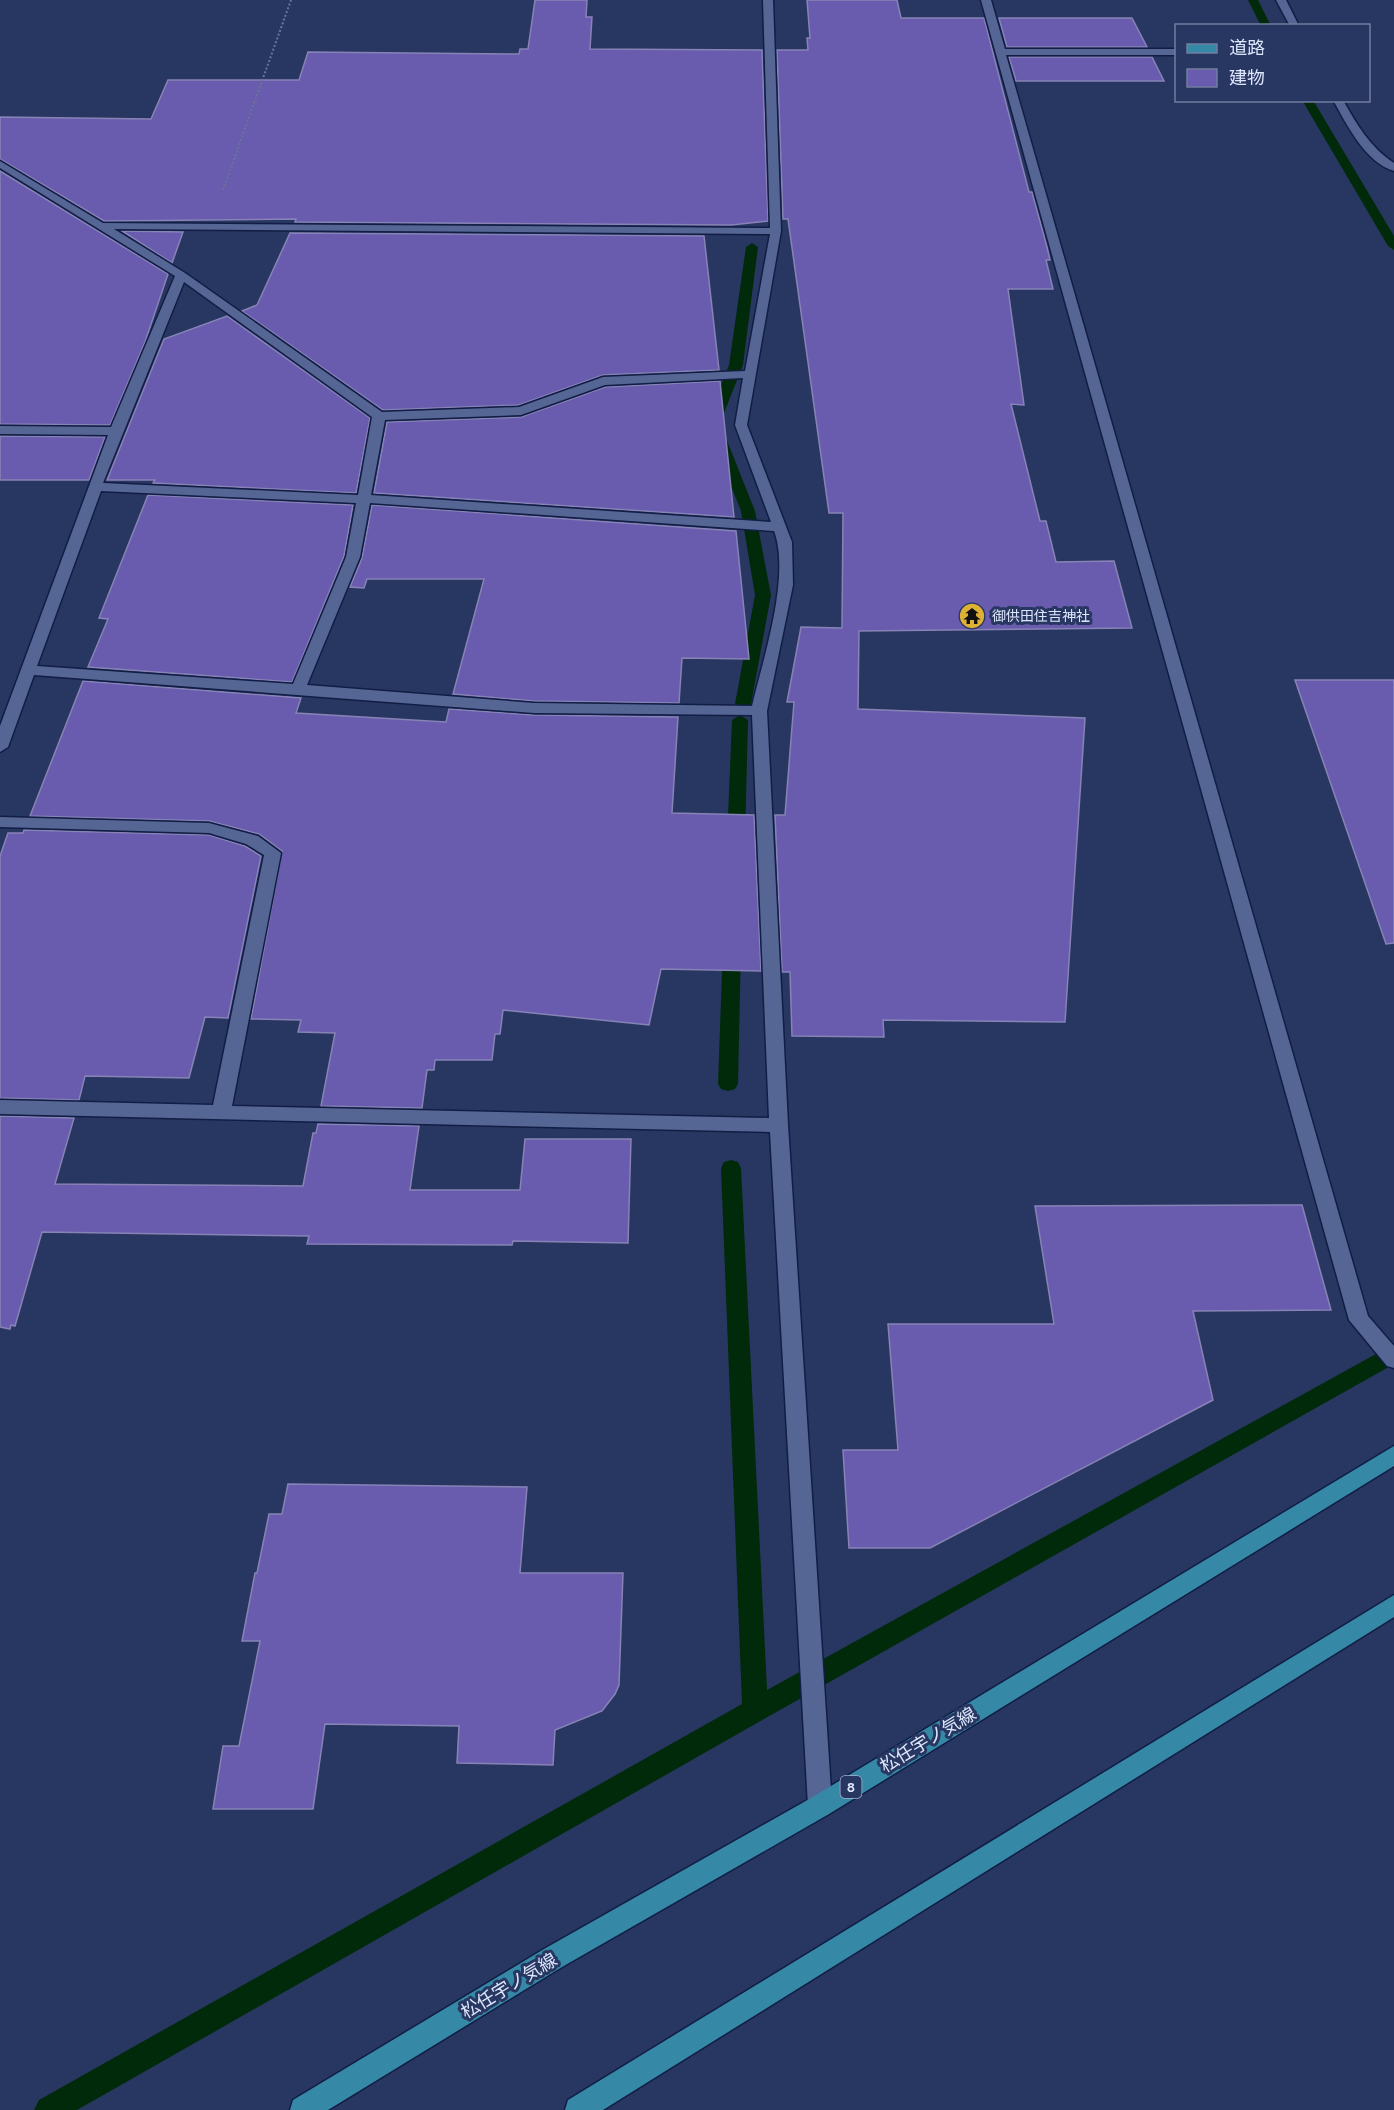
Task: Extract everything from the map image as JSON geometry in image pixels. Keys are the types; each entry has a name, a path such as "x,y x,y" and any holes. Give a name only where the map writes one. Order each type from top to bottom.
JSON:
{"main road":[{"name":"松任宇ノ気線","path":"303,2110 553,1958 820,1806 1394,1455"},
{"path":"578,2110 1394,1605"}],"street":[{"path":"768,0 776,231 748,374 741,425 785,542 786,585 759,711 779,1125 820,1806"},
{"path":"986,0 1359,1320 1394,1360"},
{"path":"1281,0 1294,24"},
{"path":"1000,52 1175,52"},
{"path":"1339,102 1355,131 1374,155 1394,168"},
{"path":"0,164 181,275 379,416 521,411 603,381 748,374"},
{"path":"101,226 776,231"},
{"path":"0,747 116,431 181,275"},
{"path":"298,689 353,557 379,416"},
{"path":"0,430 116,431"},
{"path":"95,487 364,499 778,527"},
{"path":"28,670 534,708 759,711"},
{"path":"0,822 209,828 252,840 273,853 221,1112"},
{"path":"0,1107 779,1125"}],"path":[{"path":"210,228 291,0"}],"building":[{"path":"535,0 587,0 586,17 592,17 590,49 762,50 768,221 731,225 295,222 296,219 104,221 0,159 0,117 151,119 168,80 299,80 308,52 519,54 520,49 528,49"},
{"path":"807,0 897,0 901,18 984,18 1029,192 1032,192 1047,247 1050,260 1046,260 1053,289 1008,289 1024,405 1011,404 1040,521 1046,521 1056,562 1114,561 1132,628 859,631 858,709 1085,718 1065,1022 883,1020 884,1037 792,1036 790,972 782,972 775,815 785,815 794,702 787,702 801,627 842,628 843,513 829,513 788,219 783,219 777,50 808,50 807,38 810,38"},
{"path":"999,18 1132,18 1147,47 1007,47"},
{"path":"1009,57 1152,57 1164,81 1016,81"},
{"path":"0,171 168,274 145,342 110,425 0,424"},
{"path":"122,231 183,232 172,263"},
{"path":"290,233 704,236 719,370 603,375 519,405 383,410 242,311 257,305"},
{"path":"227,316 370,418 356,493 153,483 155,480 107,480 164,339"},
{"path":"720,381 734,517 374,493 387,422 521,417 605,387"},
{"path":"0,436 105,437 89,480 0,480"},
{"path":"148,495 353,505 344,556 292,682 88,667 108,619 99,618"},
{"path":"372,505 736,531 749,659 682,658 679,703 534,701 453,694 484,579 367,579 364,588 350,587 362,558"},
{"path":"1295,680 1394,680 1394,943 1386,944"},
{"path":"83,681 301,698 296,713 446,722 449,709 534,715 678,717 672,813 754,815 761,971 661,969 649,1025 503,1010 500,1034 495,1034 492,1060 435,1060 434,1070 427,1070 422,1108 321,1106 335,1033 298,1032 301,1020 251,1019 282,851 259,834 209,821 30,816"},
{"path":"24,830 209,835 245,846 261,856 228,1018 205,1017 189,1078 85,1076 79,1100 0,1098 0,856 8,833 23,833"},
{"path":"0,1116 74,1118 55,1184 303,1186 313,1133 316,1133 318,1124 419,1126 410,1190 520,1190 525,1139 631,1139 628,1243 513,1241 512,1245 307,1244 309,1236 42,1232 15,1326 11,1325 10,1329 0,1327"},
{"path":"1302,1205 1331,1310 1193,1311 1213,1400 930,1548 849,1548 843,1450 898,1450 888,1324 1054,1324 1035,1206"},
{"path":"288,1484 527,1487 520,1573 623,1573 619,1685 615,1694 602,1711 555,1730 553,1765 457,1763 459,1726 325,1724 313,1809 213,1809 223,1746 239,1746 260,1641 242,1641 255,1573 257,1573 269,1514 282,1514"}],"waterway":[{"path":"1253,0 1265,24"},
{"path":"1308,102 1394,246"},
{"path":"743,704 763,595 748,511 713,423 736,365 752,247"},
{"path":"736,840 740,720"},
{"path":"728,1084 732,944"},
{"path":"731,1168 755,1710"},
{"path":"755,1710 1394,1353"},
{"path":"49,2110 755,1710"}],"place":[{"name":"御供田住吉神社","path":"972,616"}]}
